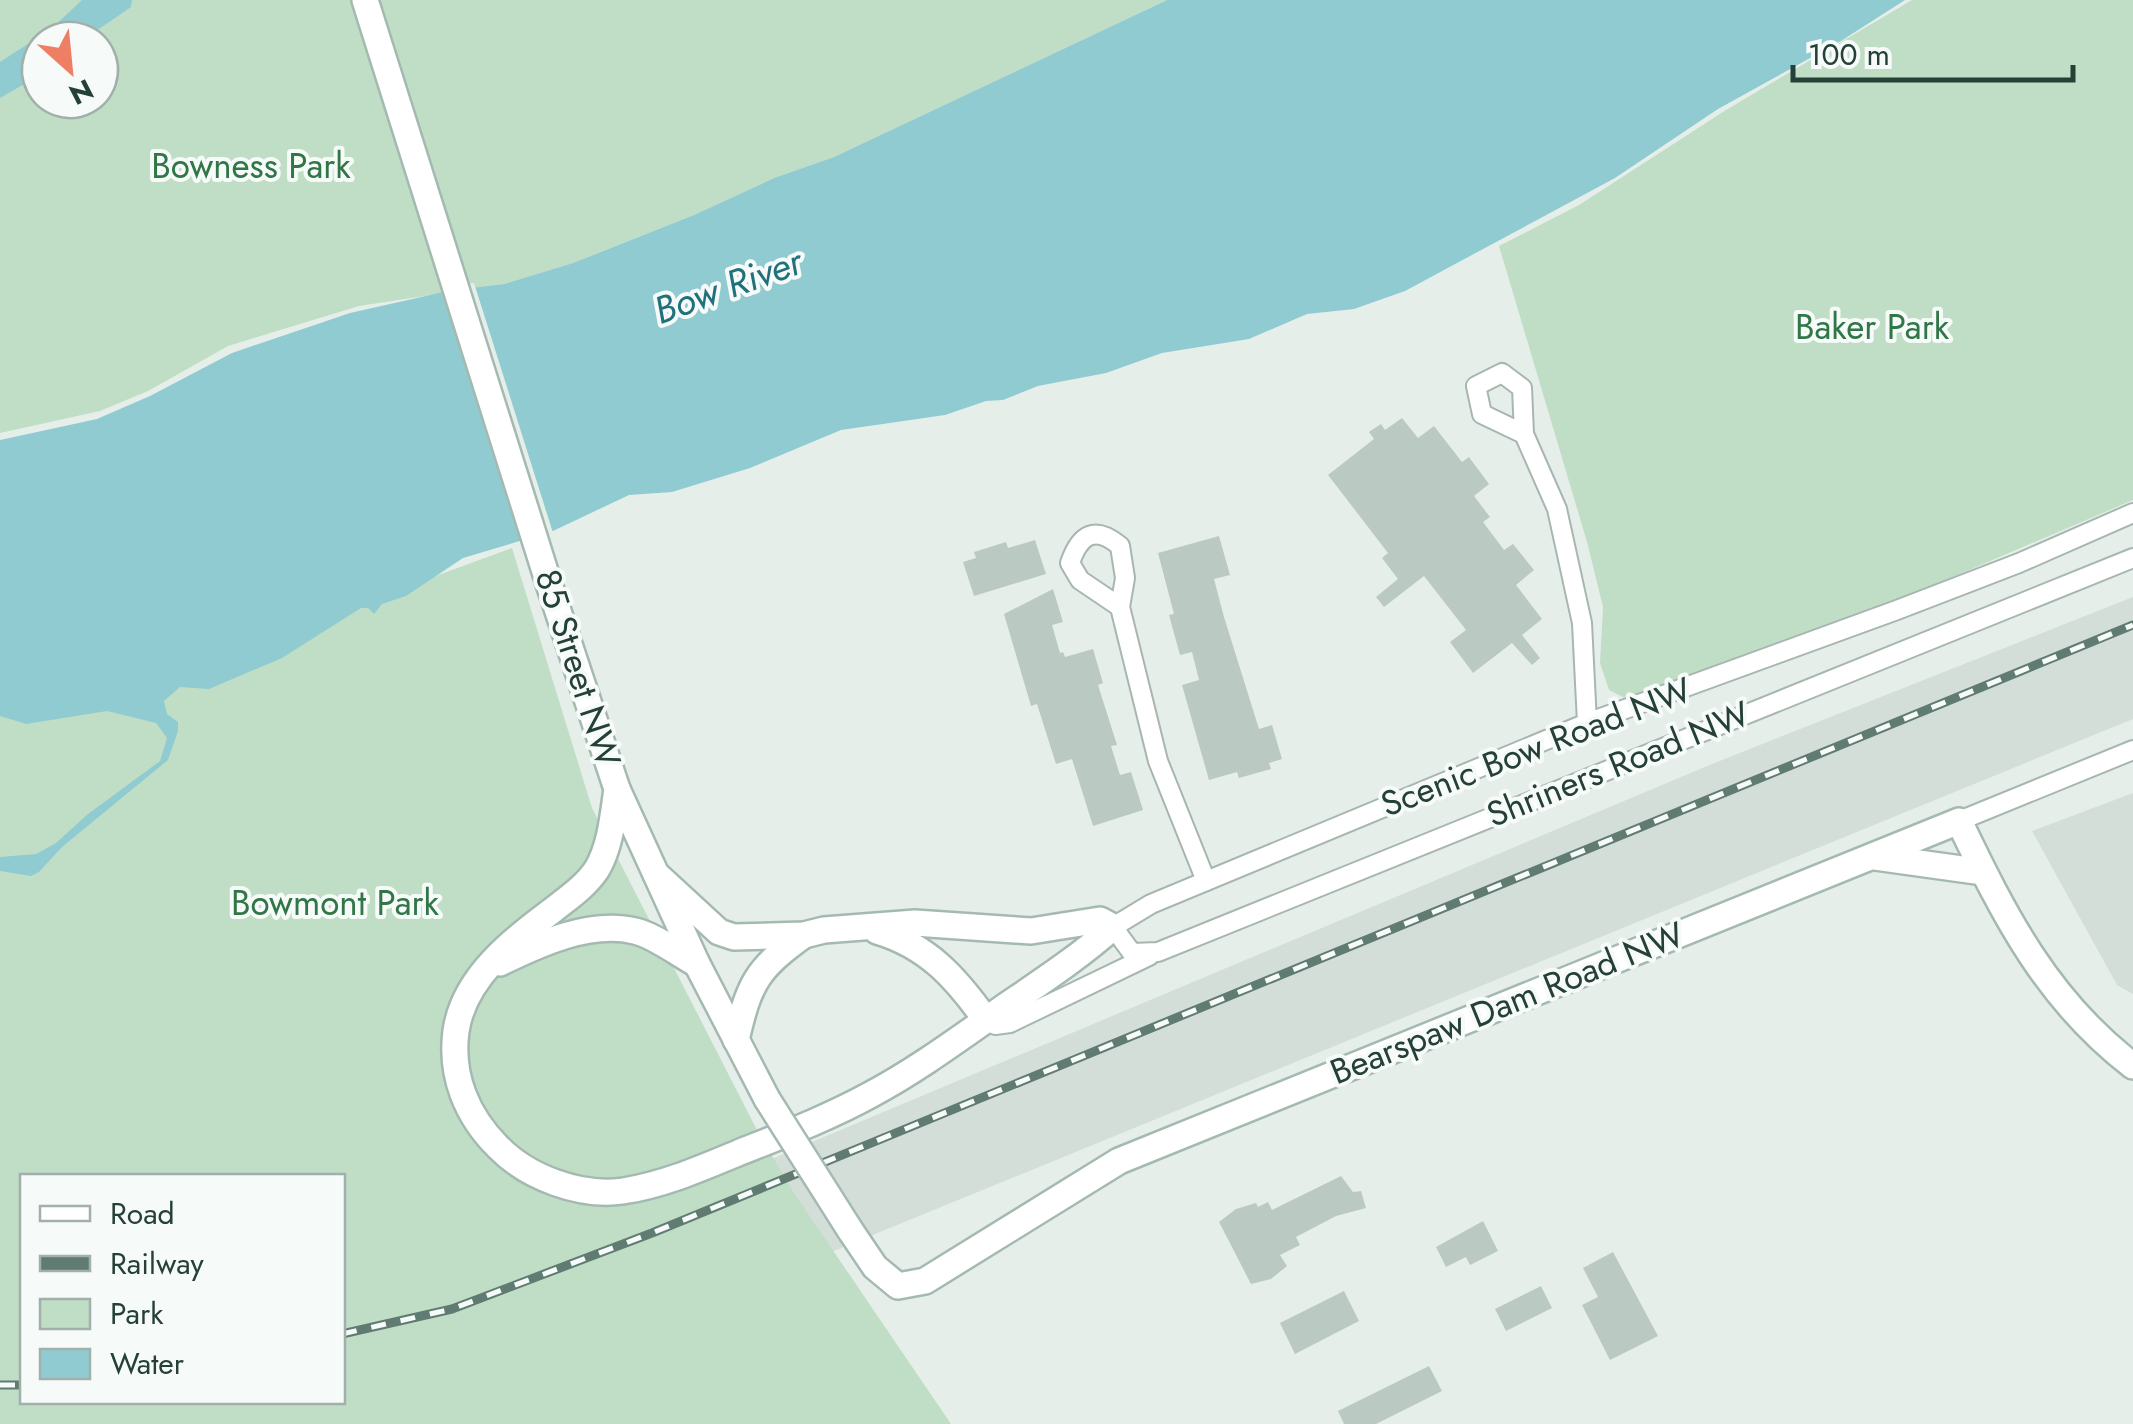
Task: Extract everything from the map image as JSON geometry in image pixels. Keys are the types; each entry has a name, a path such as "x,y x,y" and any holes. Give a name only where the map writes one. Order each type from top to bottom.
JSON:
{"street":[{"name":"85 Street NW","path":"365,0 548,581 618,788 697,964 767,1099 875,1267 898,1286"},
{"path":"1524,434 1557,509 1582,623 1587,723"},
{"name":"Scenic Bow Road NW","path":"1113,927 1150,904 1587,723 1879,617 2133,513"},
{"name":"Shriners Road NW","path":"986,1020 994,1024 1010,1022 1158,952 2133,558"},
{"path":"1120,607 1158,762 1206,881"},
{"name":"Bearspaw Dam Road NW","path":"898,1286 946,1270 1118,1160 2133,750"},
{"path":"618,788 610,836 597,868 582,887 507,945 464,1005 456,1032 456,1073 462,1094 488,1137 524,1168 546,1178 595,1191 622,1191 660,1182 819,1120 870,1095 986,1020 1081,956 1113,927"},
{"path":"1959,822 2021,942 2054,991 2100,1040 2133,1066"},
{"path":"1868,856 1984,872"},
{"path":"656,874 719,932 734,937 804,935 915,923 1031,931 1100,920 1113,927 1132,953 1158,952"},
{"path":"486,970 551,941 605,927 638,931 697,964"},
{"path":"866,927 901,938 931,956 957,979 986,1020"},
{"path":"736,1040 748,989 757,975 804,935"}],"shaded area":[{"path":"2133,597 2133,719 807,1262 351,1424 0,1424 20,1404 345,1404 345,1400 717,1182 1712,764"},
{"path":"2133,793 2133,994 2117,985 2032,831"}],"green space":[{"name":"Bowness Park","path":"0,0 1167,0 834,157 774,178 573,263 504,284 359,306 228,346 148,391 100,411 0,433"},
{"name":"Baker Park","path":"1912,0 2133,0 2133,500 1857,618 1631,701 1609,690 1600,663 1603,607 1499,246 1579,205 1726,110"},
{"name":"Bowmont Park","path":"512,548 592,808 757,1130 794,1193 951,1424 0,1424 0,691 127,689"}],"water":[{"path":"82,0 132,0 131,7 112,20 61,20"},
{"name":"Bow River","path":"1167,0 1905,0 1841,41 1718,109 1615,178 1405,291 1354,309 1307,314 1249,339 1162,353 1106,373 1038,386 945,415 841,430 750,468 672,492 629,495 553,531 463,558 406,596 382,604 374,614 361,608 282,658 209,689 180,687 164,701 167,714 178,722 168,760 62,847 39,872 31,876 0,871 0,857 36,854 56,843 160,761 167,738 156,723 107,711 26,724 0,716 0,440 97,419 232,353 350,313 448,291 504,284 573,263 774,178 834,157"},
{"path":"20,49 20,86 0,98 0,62"}],"pier":[{"path":"474,283 554,536 524,545 443,287"}],"building":[{"path":"1402,418 1418,438 1434,426 1462,462 1469,457 1489,484 1474,496 1490,517 1483,522 1504,550 1513,544 1534,570 1516,585 1542,619 1522,635 1540,658 1532,665 1512,643 1473,673 1450,642 1466,630 1424,576 1384,607 1376,597 1398,579 1382,558 1388,553 1328,475 1374,439 1369,432 1381,424 1385,430"},
{"path":"1219,536 1230,575 1214,579 1224,617 1259,729 1272,725 1282,759 1269,763 1271,769 1239,778 1237,772 1209,780 1182,685 1199,680 1192,652 1180,655 1158,553"},
{"path":"1035,540 1046,574 974,596 963,562 976,558 974,552 1006,542 1008,548"},
{"path":"1053,589 1063,622 1052,625 1060,653 1065,657 1093,649 1103,683 1098,685 1117,745 1111,746 1120,775 1131,772 1143,810 1093,826 1072,759 1056,764 1037,704 1031,706 1004,614"},
{"path":"1341,1176 1353,1192 1361,1191 1366,1208 1336,1216 1296,1237 1300,1245 1280,1255 1287,1266 1271,1279 1251,1284 1219,1222 1236,1209 1256,1203 1258,1207 1268,1202 1272,1210"},
{"path":"1483,1221 1498,1251 1470,1265 1466,1257 1446,1267 1436,1247"},
{"path":"1613,1252 1658,1336 1610,1360 1582,1305 1598,1297 1583,1268"},
{"path":"1541,1286 1552,1308 1506,1331 1495,1309"},
{"path":"1344,1291 1359,1321 1295,1354 1280,1323"},
{"path":"1429,1366 1442,1391 1376,1424 1344,1424 1338,1411"}],"railway":[{"path":"345,1333 452,1309 652,1233 2133,625"},
{"path":"0,1385 20,1385"}]}
